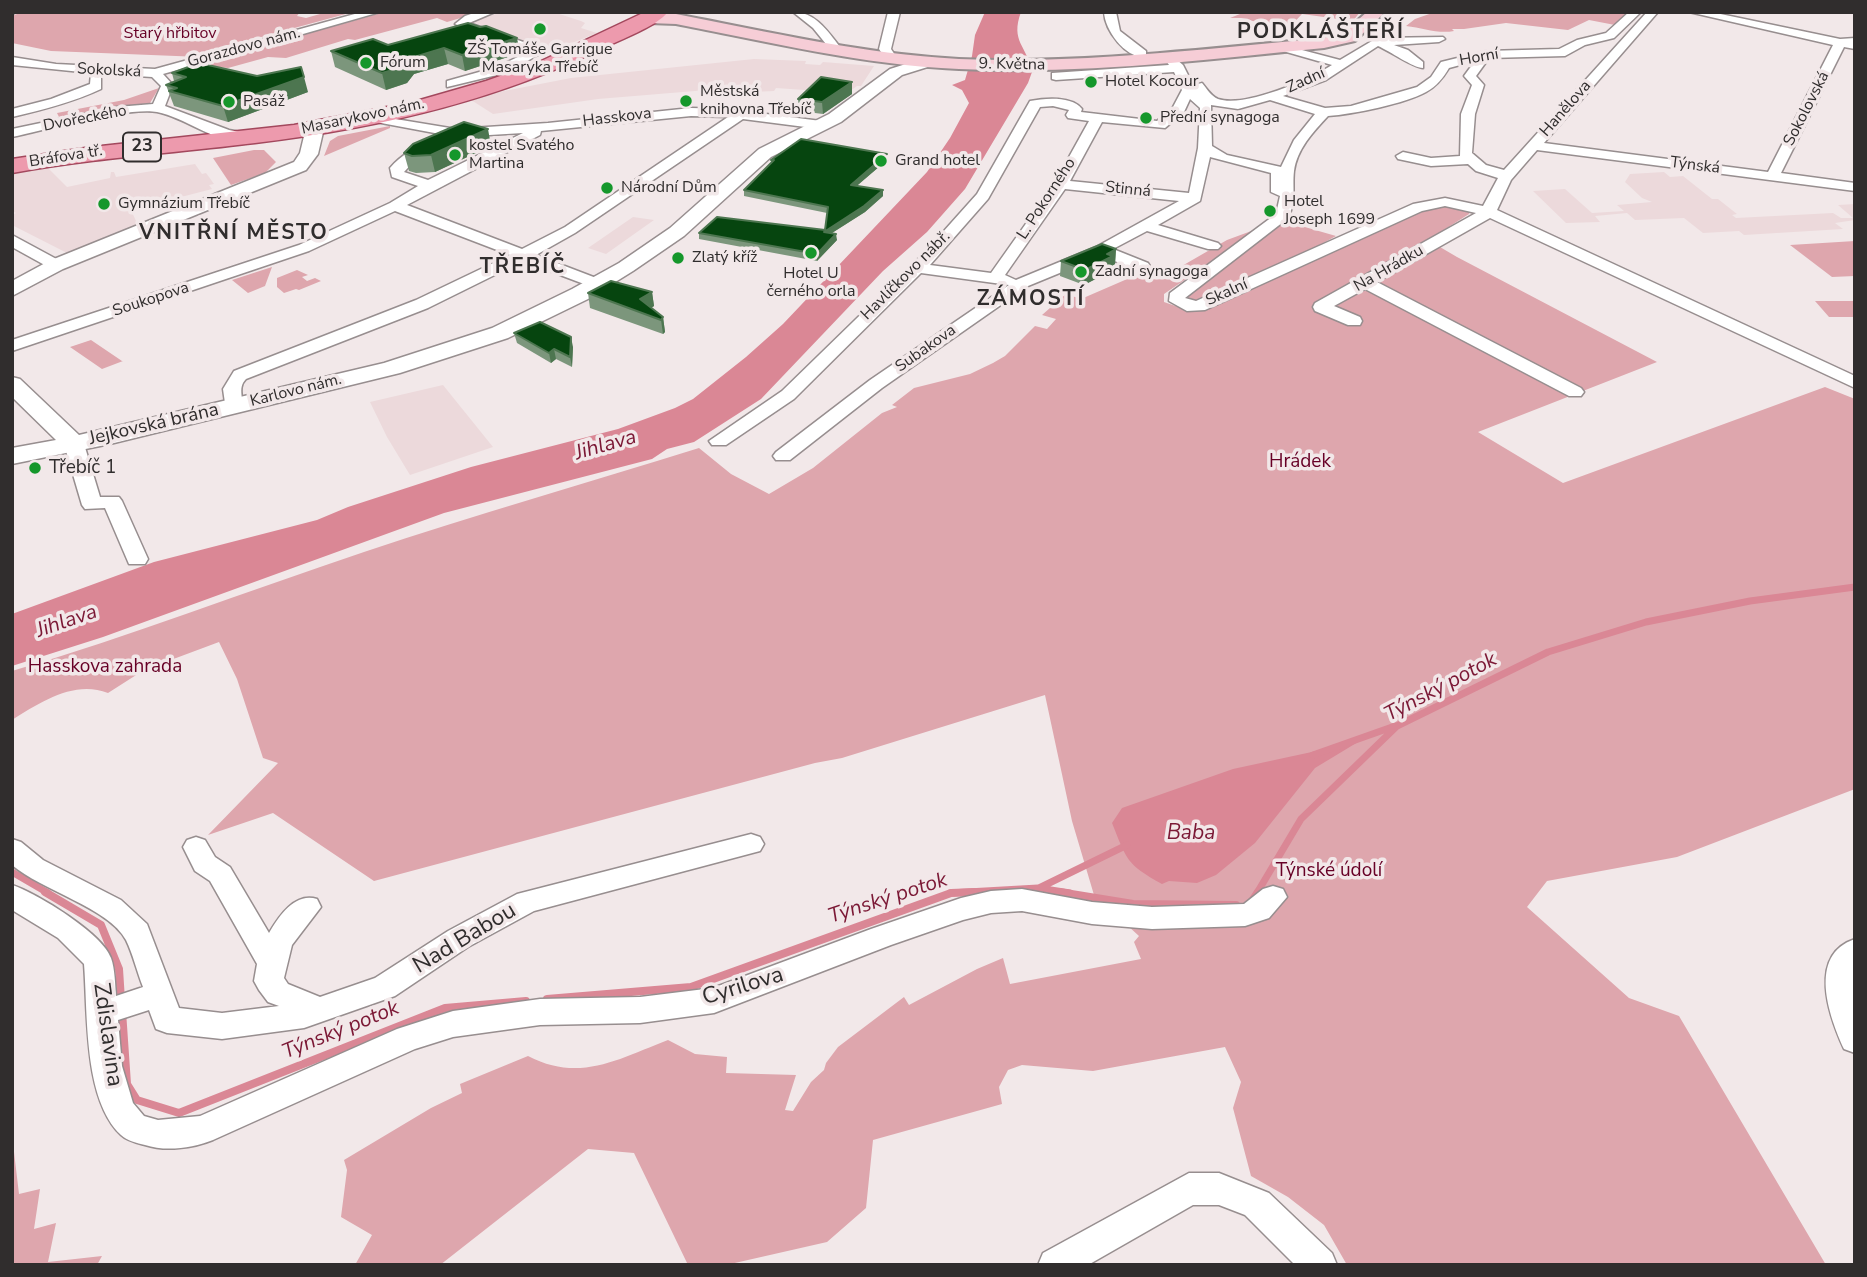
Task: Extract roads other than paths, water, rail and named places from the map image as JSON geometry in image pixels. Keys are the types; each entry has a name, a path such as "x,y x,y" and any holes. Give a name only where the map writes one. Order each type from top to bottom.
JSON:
{"main road":[{"path":"1287,48 1349,37 1377,12"},
{"path":"665,17 872,56"},
{"path":"618,33 651,26 665,17 872,56"},
{"name":"Masarykovo nám.","path":"246,137 315,128 370,117 478,90 545,67 618,33 665,17"},
{"name":"9. Května","path":"872,56 894,65 929,62 1064,72 1095,64 1287,48"},
{"name":"Bráfova tř.","path":"12,166 246,137"}],"street":[{"name":"Gorazdovo nám.","path":"155,73 374,12"},
{"path":"451,84 501,70 534,54 528,48 461,24 469,18 490,12"},
{"path":"798,12 817,26 834,47"},
{"path":"894,12 884,49 894,65"},
{"path":"1111,12 1110,22 1120,38 1142,54"},
{"name":"Horní","path":"1324,112 1352,110 1408,95 1430,85 1445,65 1486,55 1561,53 1581,43 1609,36 1636,12"},
{"name":"Hanělova","path":"1489,212 1493,195 1506,175 1535,146 1653,12"},
{"path":"1694,12 1855,46"},
{"path":"1685,13 1704,14"},
{"path":"1349,37 1377,42 1404,53 1419,65"},
{"name":"Zadní","path":"1194,90 1213,102 1230,106 1268,97 1322,76 1377,42 1439,39"},
{"path":"1840,43 1855,40"},
{"name":"Sokolovská","path":"1773,176 1840,43"},
{"name":"Zadní","path":"1287,48 1340,64"},
{"path":"1095,64 1100,58 1142,54 1167,60 1194,90 1206,107 1205,148 1195,198"},
{"path":"1486,55 1470,76 1478,85 1468,114 1465,155 1481,168 1506,175"},
{"path":"1064,72 1167,60"},
{"name":"Sokolská","path":"12,61 103,71 155,73 167,85 159,108"},
{"name":"Karlovo nám.","path":"740,115 570,230 523,255 422,304 247,371 233,383 233,407 392,368 473,344 524,322 598,284 677,232 765,153 835,118 894,65"},
{"path":"12,113 59,102 97,86 95,76 103,71"},
{"path":"1097,119 1160,125 1179,109 1194,90"},
{"path":"1268,97 1324,112"},
{"name":"Havlíčkovo nábř.","path":"719,440 788,395 918,268 983,195 1035,104 1053,102 1074,107 1076,109 1073,115 1097,119"},
{"path":"159,108 226,134 246,137"},
{"name":"Dvořeckého","path":"12,133 117,111 159,108"},
{"path":"1120,122 1130,110"},
{"path":"1205,148 1217,158 1261,163 1278,171 1280,200 1289,202 1286,175 1289,158 1308,128 1324,112"},
{"name":"Hasskova","path":"370,117 456,133 548,127 661,113 740,115"},
{"path":"740,115 821,125"},
{"name":"L. Pokorného","path":"995,278 1061,184 1097,119"},
{"name":"Soukopova","path":"12,346 290,253 395,206 548,127"},
{"path":"12,290 56,265 290,170 305,161 315,128"},
{"path":"290,170 293,131"},
{"path":"430,186 405,179 397,174 397,169 411,156 455,136 456,133"},
{"name":"Týnská","path":"1535,146 1855,187"},
{"path":"1403,156 1431,162 1469,160"},
{"path":"12,158 38,161"},
{"name":"Stinná","path":"1061,184 1195,198"},
{"name":"Subakova","path":"783,456 876,384 1022,283 1101,250 1195,198"},
{"name":"Skalní","path":"1289,202 1282,216 1184,289 1177,296 1177,302 1187,306 1199,306 1418,207 1445,202 1489,212"},
{"path":"395,206 598,284"},
{"path":"1489,212 1855,383"},
{"name":"Na Hrádku","path":"1354,321 1321,307 1489,212"},
{"path":"1146,226 1213,246"},
{"path":"12,240 56,265"},
{"path":"1101,250 1142,266"},
{"path":"918,268 1022,283"},
{"path":"1366,283 1575,392"},
{"path":"12,384 74,444 92,505 112,501 137,559"},
{"name":"Jejkovská brána","path":"12,456 233,407"},
{"name":"Nad Babou","path":"131,1004 167,1020 222,1026 303,1015 385,987 458,940 527,902 751,844"},
{"path":"196,846 205,864 219,874 271,962"},
{"name":"Zdislavina","path":"12,849 33,867 111,908 137,932 131,1004 107,1066 119,1110 134,1127 158,1135 174,1135"},
{"name":"Zdislavina","path":"12,896 68,930 98,960 131,1004"},
{"name":"Cyrilova","path":"174,1135 202,1130 408,1038 453,1024 540,1012 640,1010 714,1000 904,929 961,909 992,902 1022,900 1092,913 1152,918 1245,915 1259,911 1273,897"},
{"path":"303,1015 308,1003 278,993 269,981 271,962 285,928 307,907"},
{"path":"1855,951 1842,963 1841,1003 1855,1040"},
{"path":"1055,1265 1189,1189 1219,1189 1257,1204 1320,1265"}],"water":[{"name":"Jihlava","path":"985,12 1021,12 1017,30 1032,72 1028,83 965,189 927,232 883,271 761,399 694,442 667,449 652,459 444,513 103,637 12,666 12,614 154,562 317,520 348,507 471,467 618,429 693,399 783,324 927,172 969,103 962,90 952,85 965,80 975,35"},
{"name":"Baba","path":"1358,742 1315,768 1255,843 1216,875 1197,883 1169,881 1162,884 1141,871 1129,860 1112,823 1122,808 1233,769"}],"waterway":[{"name":"Týnský potok","path":"1257,893 1301,819 1397,726 1548,652 1646,622 1750,601 1855,587 1847,588"},
{"path":"1313,755 1395,726"},
{"path":"1039,888 1127,845"},
{"name":"Týnský potok","path":"12,872 48,893"},
{"name":"Týnský potok","path":"950,893 1038,888 1070,893"},
{"name":"Týnský potok","path":"45,892 101,925 119,969 121,1000"},
{"name":"Týnský potok","path":"547,999 691,987 951,893 976,892"},
{"name":"Týnský potok","path":"1059,892 1133,904 1236,905"},
{"name":"Týnský potok","path":"1252,901 1258,892"},
{"name":"Týnský potok","path":"122,1011 127,1084 137,1100 179,1113 445,1008 526,1001"}],"railway":[{"path":"12,14 17,12"}],"place":[{"name":"ZŠ Tomáše Garrigue Masaryka Třebíč","path":"540,29"},
{"name":"Fórum","path":"366,63"},
{"name":"Hotel Kocour","path":"1091,82"},
{"name":"Městská knihovna Třebíč","path":"686,101"},
{"name":"Pasáž","path":"229,102"},
{"name":"Přední synagoga","path":"1146,118"},
{"name":"kostel Svatého Martina","path":"455,155"},
{"name":"Grand hotel","path":"881,161"},
{"name":"Národní Dům","path":"607,188"},
{"name":"Gymnázium Třebíč","path":"104,204"},
{"name":"Hotel Joseph 1699","path":"1270,211"},
{"name":"Hotel U černého orla","path":"811,253"},
{"name":"Zlatý kříž","path":"678,258"},
{"name":"Zadní synagoga","path":"1081,272"},
{"name":"Třebíč 1","path":"35,468"}],"district":[{"name":"PODKLÁŠTEŘÍ","path":"1321,33"},
{"name":"VNITŘNÍ MĚSTO","path":"234,234"},
{"name":"TŘEBÍČ","path":"523,268"},
{"name":"ZÁMOSTÍ","path":"1031,300"}],"park label":[{"name":"Starý hřbitov","path":"170,34"},
{"name":"Hrádek","path":"1300,462"},
{"name":"Hasskova zahrada","path":"105,667"},
{"name":"Týnské údolí","path":"1329,871"}]}
